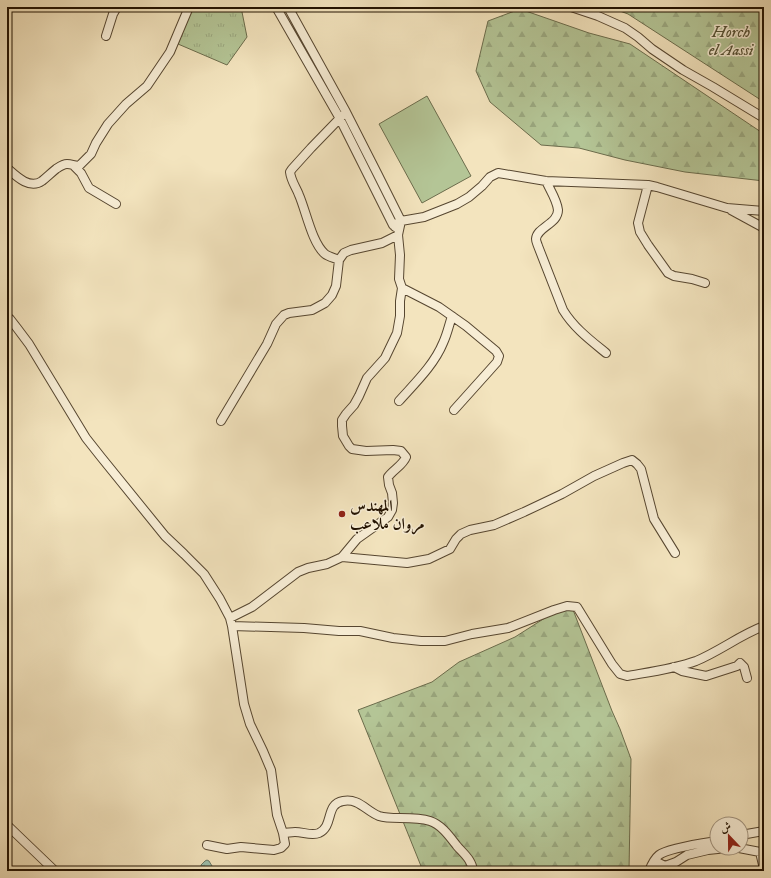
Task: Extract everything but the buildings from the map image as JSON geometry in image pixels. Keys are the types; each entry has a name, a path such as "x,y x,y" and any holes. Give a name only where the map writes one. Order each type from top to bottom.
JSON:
{"street":[{"path":"106,36 113,14 117,7"},
{"path":"7,168 17,177 34,184 41,182 51,173 67,164 80,166 91,154 108,124 126,104 147,86 170,52 189,7"},
{"path":"276,7 377,172 401,221"},
{"path":"288,7 343,115 369,177 397,230 400,255 399,279 402,288 397,333 385,358 367,378 354,405 342,420 342,426 343,436 352,449 366,451 401,451 406,457 405,460 392,471 388,477 393,503 392,510 388,517 357,539 342,558"},
{"path":"571,7 625,28 683,70 764,118"},
{"path":"339,260 326,254 314,236 305,210 292,181 290,172 343,115"},
{"path":"74,166 81,173 89,188 116,204"},
{"path":"369,177 377,172"},
{"path":"401,221 424,217 457,204 469,197 490,177 498,173 546,181 657,186 727,208 764,228"},
{"path":"546,181 556,202 558,211 554,219 538,233 536,239 538,246 563,310 568,318 577,328 606,353"},
{"path":"648,185 638,223 640,232 668,273 674,276 705,283"},
{"path":"727,208 764,211"},
{"path":"221,421 268,344 276,324 289,313 312,310 324,303 332,295 336,286 339,260 344,253 351,250 382,244 397,230 401,221"},
{"path":"402,288 439,307 452,316 496,351 499,356 497,362 490,371 454,410"},
{"path":"399,401 421,377 435,357 443,343 452,316"},
{"path":"7,317 38,357 86,438 165,536 204,574 220,599 231,622 244,704 250,724 271,770 277,815 285,844 281,848 274,850 241,847 227,849 207,845"},
{"path":"231,622 298,572 342,558 407,563 429,559 450,549 461,534 470,530 494,525 540,505 594,476 632,460 641,469 654,520 675,553"},
{"path":"231,622 339,631 360,631 393,638 421,641 445,641 472,634 508,628 568,606 577,607 612,664 620,674 627,676 674,667 697,660 750,631 764,626"},
{"path":"674,667 682,671 706,676 737,666 740,663 744,667 747,678"},
{"path":"283,833 296,832 312,834 323,831 328,824 334,806 338,802 352,800 380,816 431,821 445,831 468,857 473,871"},
{"path":"7,825 55,871"},
{"path":"749,834 764,831"},
{"path":"649,871 659,856 668,851 709,843"},
{"path":"655,861 665,866 676,862 687,855 709,850"},
{"path":"749,850 760,852 764,869"}],"green space":[{"path":"191,7 241,7 247,37 227,65 178,44"},
{"name":"Horch el Aassi","path":"609,7 764,7 764,102 628,14"},
{"path":"520,9 589,33 630,44 764,134 764,181 685,172 625,160 579,148 541,145 490,102 476,71 488,21"},
{"path":"427,96 471,176 422,203 379,124"},
{"path":"570,602 631,759 629,871 423,871 358,710 432,682 459,662 515,637"}],"water":[{"path":"207,860 212,866 211,871 202,871 201,865"}],"place":[{"name":"المهندس مروان ملاعب","path":"342,514"}]}
